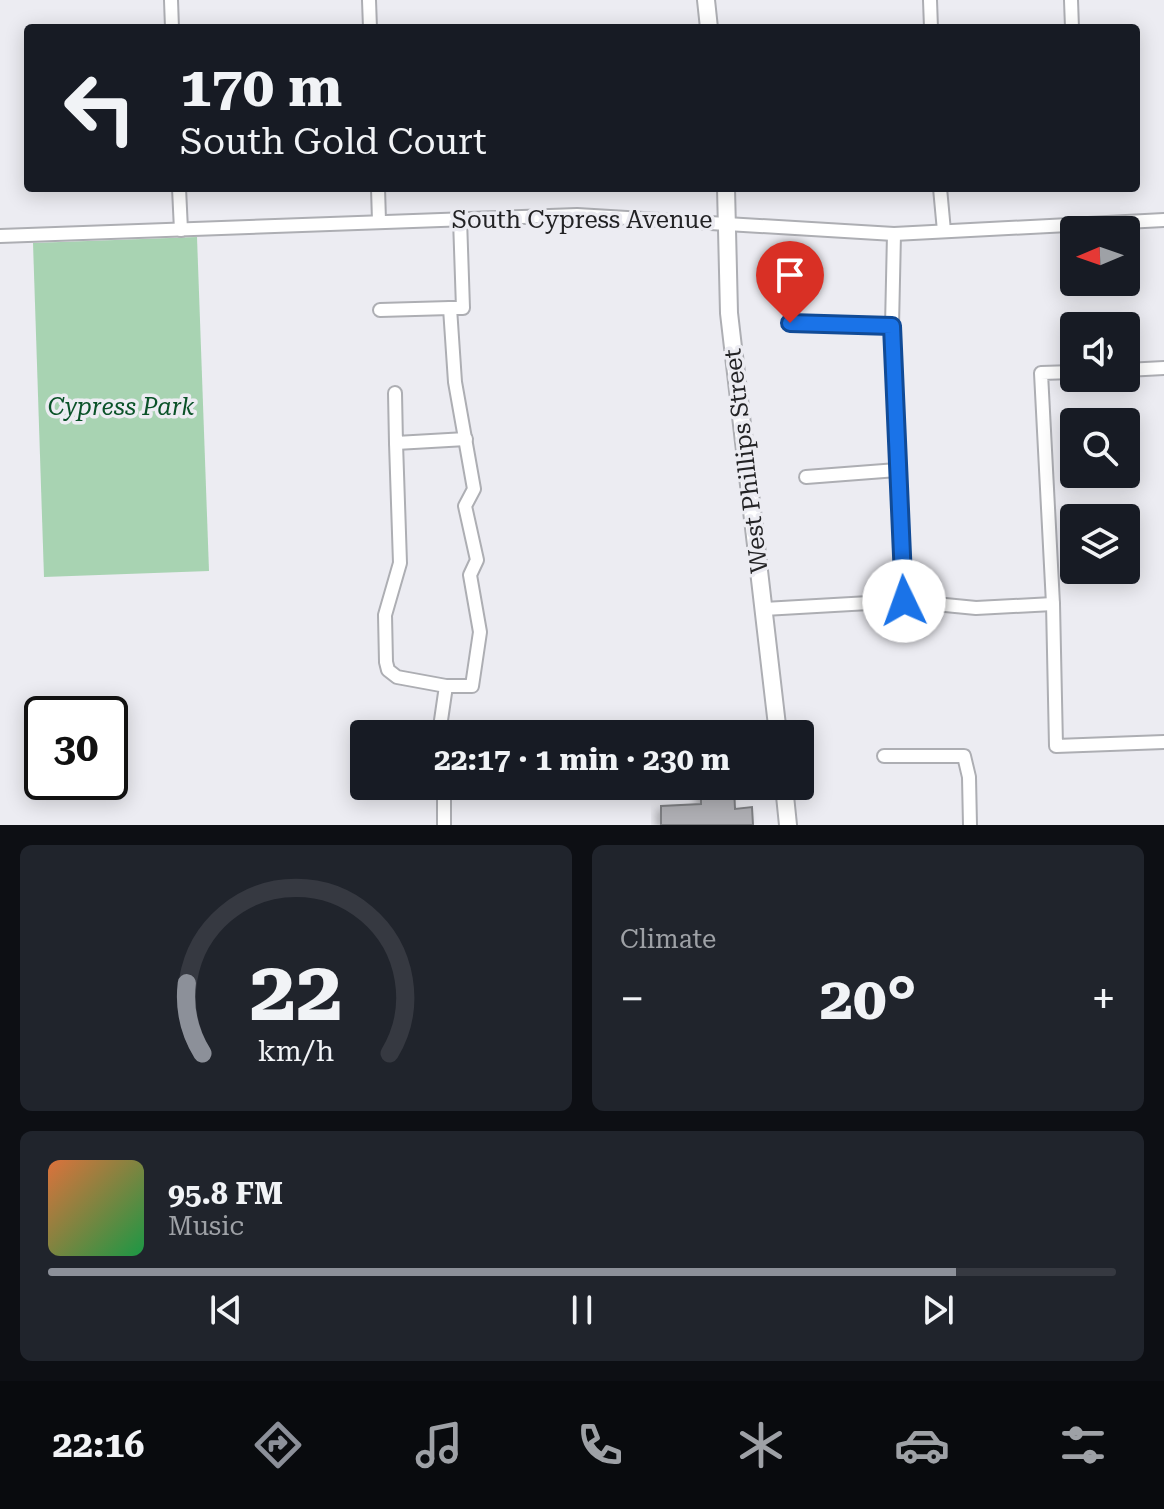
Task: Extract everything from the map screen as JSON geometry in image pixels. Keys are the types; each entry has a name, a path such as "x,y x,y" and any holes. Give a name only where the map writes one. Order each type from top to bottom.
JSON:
{"street":[{"path":"171,0 172,24"},
{"path":"369,0 370,24"},
{"path":"706,0 709,24"},
{"path":"930,0 931,24"},
{"path":"1071,0 1072,24"},
{"path":"179,192 181,230"},
{"path":"378,192 379,221"},
{"name":"West Phillips Street","path":"726,192 729,313 776,720"},
{"path":"940,192 944,231"},
{"name":"South Cypress Avenue","path":"0,236 577,215 729,221 894,234 1164,220"},
{"path":"380,310 463,308 460,219"},
{"path":"894,234 892,326 904,601"},
{"path":"395,393 400,563 384,620 388,670 397,677 446,686 472,686 480,632 470,575 477,560 466,511 474,489 454,370 450,308"},
{"path":"790,323 892,326"},
{"path":"1140,369 1164,368"},
{"path":"1060,372 1041,373 1053,604 1056,746 1164,742"},
{"path":"396,443 466,439"},
{"path":"806,477 897,470"},
{"path":"764,609 904,601 976,608 1053,604"},
{"path":"441,720 446,686"},
{"path":"884,756 964,756 969,777 970,825"},
{"path":"444,800 444,825"},
{"path":"785,800 788,825"}],"green space":[{"name":"Cypress Park","path":"197,237 209,571 44,577 33,243"}],"building":[{"path":"701,800 735,800 735,809 752,807 753,825 661,825 661,806 701,804"}],"route":[{"path":"790,323 892,326 904,601"}]}
